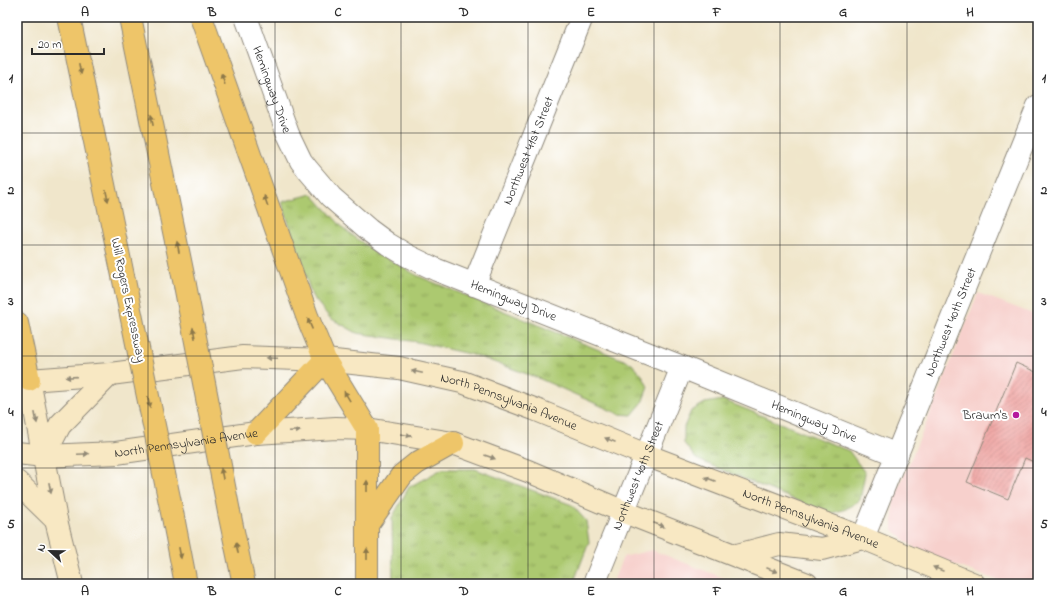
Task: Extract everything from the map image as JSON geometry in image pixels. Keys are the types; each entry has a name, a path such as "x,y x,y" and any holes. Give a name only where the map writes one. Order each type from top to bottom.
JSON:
{"highway":[{"name":"Will Rogers Expressway","path":"69,17 186,584"},
{"path":"130,17 244,584"},
{"path":"201,17 307,316 325,360 367,429 367,584"},
{"path":"17,322 23,380"},
{"path":"256,433 325,360"},
{"path":"367,525 402,475 417,463 453,443"}],"main road":[{"name":"North Pennsylvania Avenue","path":"23,380 110,374 243,357 325,360 399,368 462,382 534,408 646,454 863,538 974,584"},
{"path":"44,456 60,425 110,374"},
{"path":"23,380 44,456 56,520 72,584"},
{"name":"North Pennsylvania Avenue","path":"17,453 44,456 116,453 256,433 336,428 367,429 453,443 528,470 622,511 737,555 807,584"},
{"path":"17,482 56,520"},
{"path":"737,555 779,544 822,549 863,538"}],"street":[{"name":"Hemingway Drive","path":"246,17 288,134 301,161 316,180 349,214 388,244 408,256 437,270 682,367 897,455"},
{"name":"Northwest 41st Street","path":"474,285 582,17"},
{"name":"Northwest 40th Street","path":"863,538 1038,106"},
{"name":"Northwest 40th Street","path":"594,584 622,511 682,367"}],"shaded area":[{"path":"978,293 1038,316 1038,584 1007,584 919,552 893,530 893,500 928,419"},
{"path":"652,550 739,584 612,584 623,557"}],"green space":[{"path":"312,194 344,229 371,249 418,276 631,363 642,375 648,387 642,403 632,415 619,414 538,378 477,356 417,342 357,333 330,318 312,296 282,202"},
{"path":"723,400 849,451 865,473 860,500 846,509 829,514 696,459 684,443 684,427 691,411 705,403"},
{"path":"442,469 475,469 572,505 586,521 589,542 573,584 393,584 392,518 409,487"}],"building":[{"name":"Braum's","path":"1016,363 1038,373 1038,464 1025,458 1008,499 967,482"}],"place":[{"name":"Braum's","path":"1016,415"}]}
